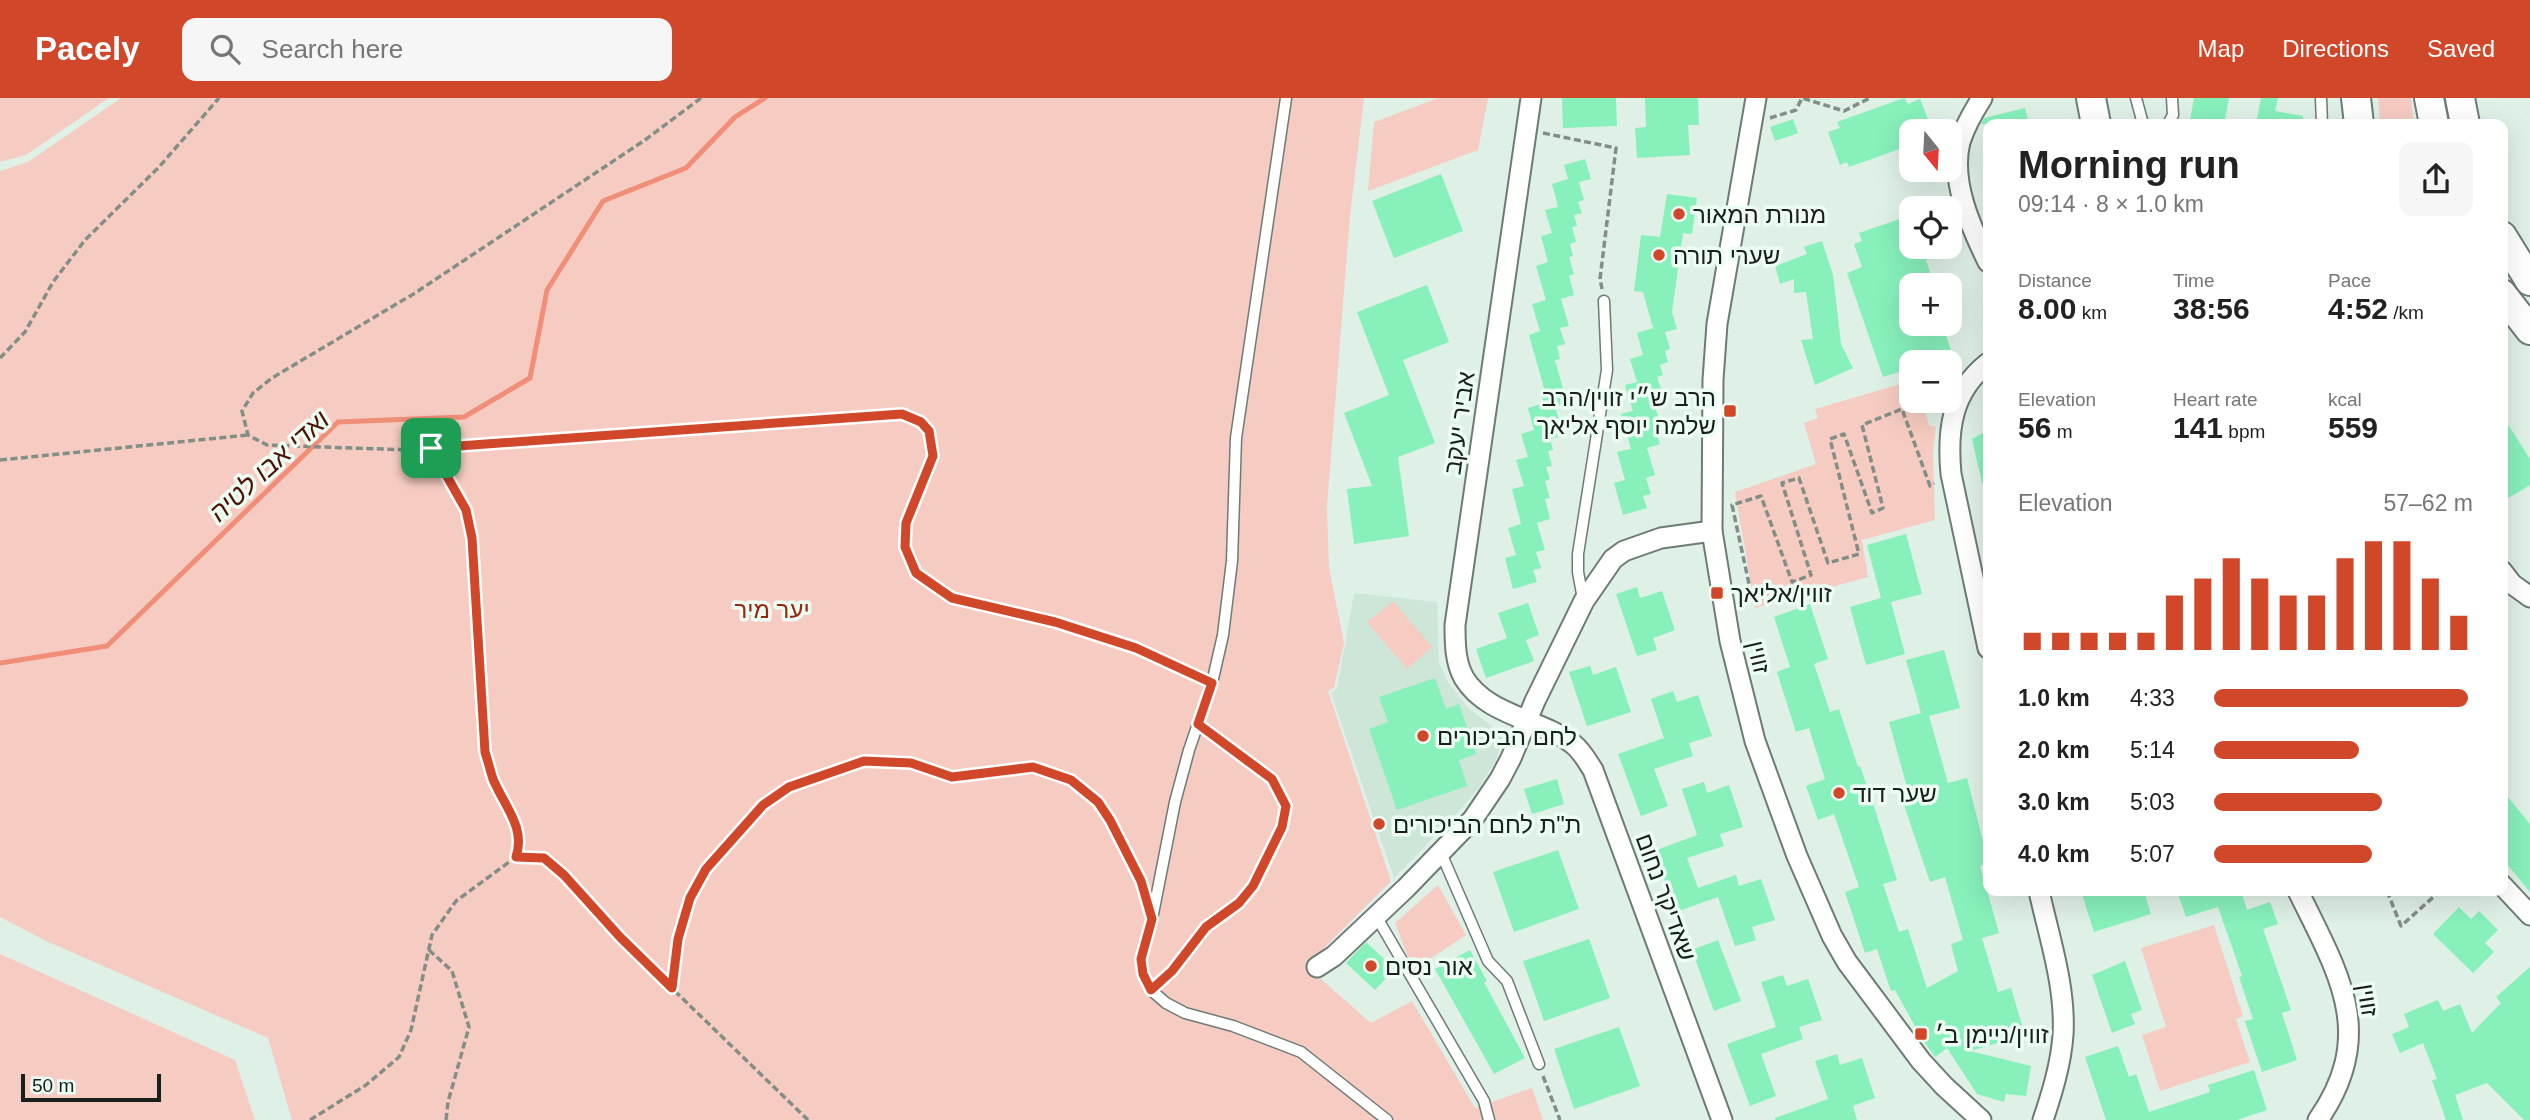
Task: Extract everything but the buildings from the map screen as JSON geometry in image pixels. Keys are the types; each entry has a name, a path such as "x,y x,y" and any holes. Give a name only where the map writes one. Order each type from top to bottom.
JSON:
{"street":[{"name":"אביר יעקב","path":"1527,721 1498,707 1480,695 1465,680 1459,665 1455,625 1531,98"},
{"name":"זווין","path":"1756,98 1749,125 1717,324 1711,431 1712,531 1744,703 1797,856 1832,936 1853,971 1921,1060 1944,1086 1981,1120"},
{"path":"1982,98 1967,123 1957,163 1966,209 1983,252"},
{"path":"2091,98 2095,119"},
{"path":"2356,98 2358,119"},
{"path":"2429,98 2433,119"},
{"path":"2460,98 2464,119"},
{"path":"2508,246 2530,281"},
{"path":"2508,302 2530,330"},
{"path":"1983,367 1956,403 1949,436 1951,474 1983,624"},
{"path":"1317,968 1334,956 1441,853 1473,819 1489,797 1511,758 1584,601 1601,573 1624,551 1661,538 1712,531"},
{"path":"2508,579 2530,597"},
{"name":"שאדיקר נחום","path":"1527,721 1576,746 1592,770 1723,1120"},
{"path":"2508,891 2530,915"},
{"path":"2040,896 2063,1010 2063,1037 2053,1092 2043,1120"},
{"name":"זווין","path":"2300,896 2338,974 2345,996 2347,1016 2348,1046 2344,1071 2333,1099 2318,1120"}],"lane":[{"path":"1286,98 1236,438 1232,561 1223,635 1212,683 1175,802 1152,919 1141,959 1143,974 1151,990 1166,1003 1185,1013 1233,1026 1301,1052 1387,1120"},
{"path":"2136,98 2142,119"},
{"path":"2171,119 2174,115 2172,98"},
{"path":"2321,98 2322,119"},
{"path":"1584,601 1578,572 1578,554 1607,370 1604,302"},
{"path":"1441,853 1488,961 1507,981 1539,1064"},
{"path":"1376,916 1485,1101 1489,1120"}],"path":[{"path":"0,358 25,332 53,282 85,240 159,167 219,98"},
{"path":"248,435 242,411 253,393 415,293 645,139 701,98"},
{"path":"1749,125 1796,110 1802,98 1844,111 1870,98"},
{"path":"1527,130 1616,148 1600,279 1604,302"},
{"path":"1723,600 1751,593 1732,505 1761,496 1792,582 1811,575 1782,483 1799,478 1828,563 1859,554 1830,439 1844,434 1872,513 1883,508 1861,425 1902,408 1930,485 1951,474"},
{"path":"0,460 248,435 267,445 409,450 902,414 921,422 929,431 933,456 906,523 905,547 916,573 952,598 1055,622 1136,648 1212,683"},
{"path":"310,1120 366,1085 399,1057 411,1030 432,935 456,901 516,857 520,844 517,825 493,779 485,752 472,538 466,510 431,448"},
{"path":"1151,990 1172,971 1206,927 1239,903 1253,886 1282,827 1286,806 1272,779 1198,724"},
{"path":"672,988 678,939 690,898 706,869 763,805 789,787 864,761 911,763 952,777 1033,767 1071,780 1098,802 1110,820 1141,881 1152,919"},
{"path":"516,857 544,858 564,875 620,937 808,1120"},
{"path":"2389,896 2401,926 2434,896"},
{"path":"429,950 452,971 469,1027 448,1102 446,1120"},
{"path":"1539,1064 1560,1120"}],"shaded area":[{"name":"לחם הביכורים","path":"1354,593 1437,602 1439,663 1448,682 1467,707 1498,731 1503,741 1494,764 1479,787 1394,878 1331,693 1337,689"}],"green space":[{"path":"0,98 109,98 26,155 0,162"},
{"name":"יער מיר","path":"121,98 1364,98 1350,216 1327,506 1329,568 1344,643 1334,688 1328,691 1391,881 1306,966 1371,1023 1412,1001 1475,1108 1532,1088 1543,1120 292,1120 268,1038 46,941 0,917 0,171 28,162"},
{"path":"1438,98 1488,98 1478,150 1368,191 1374,122"},
{"path":"2378,98 2411,98 2413,119 2380,119"},
{"path":"1899,384 1899,413 1926,413 1929,425 1936,427 1933,452 1935,520 1862,540 1868,577 1755,608 1735,492 1816,464 1804,423 1818,418 1815,409"},
{"path":"1393,601 1432,647 1407,669 1367,622"},
{"path":"1438,885 1466,935 1413,970 1395,923"},
{"path":"2214,925 2243,1016 2236,1019 2250,1062 2160,1091 2142,1035 2166,1027 2141,948"},
{"path":"0,954 235,1060 255,1120 0,1120"}],"waterway":[{"name":"ואדי אבו לטיה","path":"0,663 107,646 338,422 464,417 530,378 547,290 603,201 686,168 735,117 765,98"}],"place":[{"name":"מנורת המאור","path":"1679,214"},
{"name":"שערי תורה","path":"1659,255"},
{"name":"הרב ש״י זווין/הרב שלמה יוסף אליאך","path":"1730,411"},
{"name":"זווין/אליאך","path":"1717,593"},
{"name":"לחם הביכורים","path":"1423,736"},
{"name":"שער דוד","path":"1839,793"},
{"name":"ת\"ת לחם הביכורים","path":"1379,824"},
{"name":"אור נסים","path":"1371,966"},
{"name":"זווין/ניימן ב׳","path":"1921,1034"}],"route":[{"path":"902,414 921,422 929,431 933,456 906,523 905,547 916,573 952,598 1055,622 1136,648 1212,683 1198,724 1272,779 1286,806 1282,827 1253,886 1239,903 1206,927 1172,971 1151,990 1143,974 1141,959 1152,919 1141,881 1098,802 1071,780 1033,767 952,777 911,763 864,761 789,787 763,805 706,869 690,898 678,939 672,988 620,937 564,875 544,858 516,857 520,844 517,825 493,779 485,752 472,538 466,510 431,448 902,414"}]}
